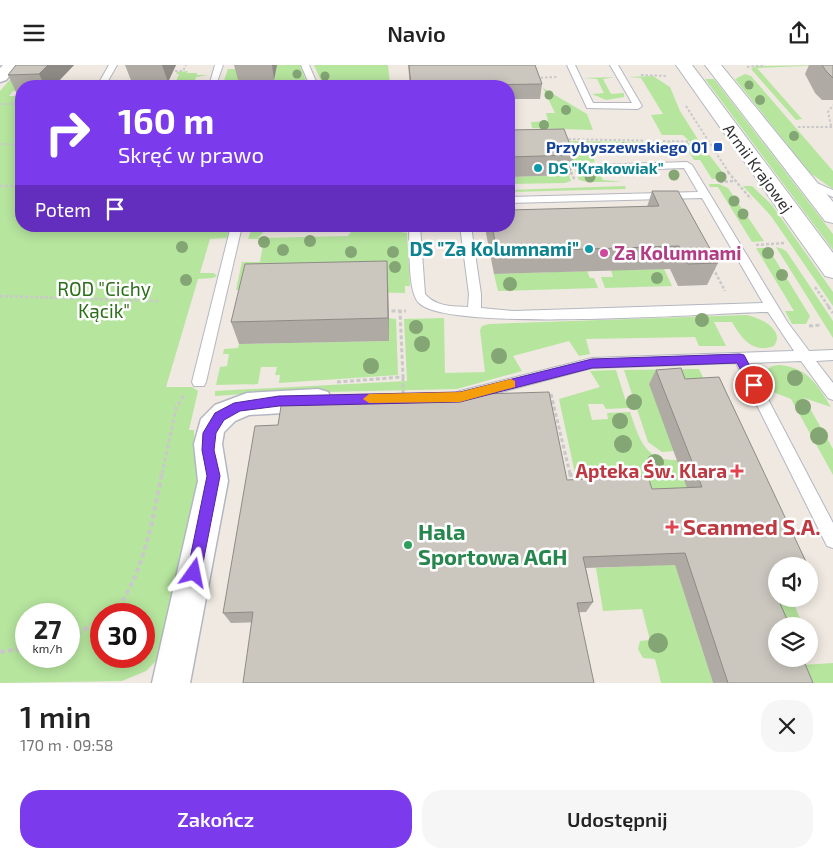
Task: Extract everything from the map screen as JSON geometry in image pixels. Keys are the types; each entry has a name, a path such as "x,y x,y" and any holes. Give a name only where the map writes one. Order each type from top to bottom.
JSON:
{"main road":[{"name":"Armii Krajowej","path":"684,65 833,270"},
{"name":"Armii Krajowej","path":"713,65 833,217"}],"street":[{"path":"0,77 11,65"},
{"path":"403,388 460,397"},
{"path":"171,683 213,481 208,444 214,422 232,409 257,402 337,391"}],"lane":[{"path":"104,80 113,65"},
{"path":"214,80 219,65"},
{"path":"305,65 311,80"},
{"path":"571,65 590,106 638,106 614,65"},
{"path":"595,167 688,165 772,307 833,394"},
{"path":"805,181 833,193"},
{"path":"515,200 705,195"},
{"path":"199,382 236,232"},
{"path":"414,232 419,295 425,302 439,309 514,316 772,307"},
{"path":"466,232 475,294 474,313"},
{"path":"460,397 592,363 833,355"},
{"path":"740,358 833,540"}],"path":[{"path":"175,71 183,71 186,65"},
{"path":"747,67 765,65"},
{"path":"533,71 536,78"},
{"path":"529,78 557,77"},
{"path":"0,104 15,104"},
{"path":"798,127 832,127 828,113 833,105"},
{"path":"558,139 708,142"},
{"path":"0,144 15,145"},
{"path":"570,168 577,185"},
{"path":"0,186 15,186"},
{"path":"770,244 786,243"},
{"path":"710,262 726,292"},
{"path":"0,296 159,301"},
{"path":"376,311 439,309"},
{"path":"337,391 403,388 400,311"},
{"path":"540,376 554,400 571,477"},
{"path":"123,603 138,567 155,505 176,408 187,391 199,382"},
{"path":"0,652 15,650"}],"green space":[{"name":"ROD \"Cichy Kącik\"","path":"23,65 19,80 15,80 15,91 9,96 15,96 15,232 228,232 227,238 210,239 200,273 214,273 217,276 198,279 166,387 192,387 198,391 189,430 194,430 195,455 201,475 161,656 155,662 155,603 90,603 90,668 149,668 122,681 0,683 0,91"},
{"path":"277,65 300,65 306,80 274,80"},
{"path":"314,65 388,65 390,80 321,80"},
{"path":"833,65 757,68 802,119 796,120 751,69 756,66"},
{"path":"228,69 245,69 242,80 224,80"},
{"path":"188,71 187,73 208,75 196,77 195,80 176,80 179,74 176,74 177,72"},
{"path":"745,74 751,76 833,171 833,189 810,173 735,79"},
{"path":"653,76 670,87 680,111 699,141 689,141 683,135 662,135 651,115 663,114 641,78 628,77"},
{"path":"615,77 603,79 611,94 624,93 624,97 606,100 592,94 604,93 597,79 584,78"},
{"path":"705,79 714,79 833,234 833,250"},
{"path":"543,88 587,114 593,130 532,128 531,122 548,121 546,113 555,113"},
{"path":"515,140 700,143 727,178 712,179 700,160 694,160 689,152 592,154 595,162 587,163 588,166 571,166 560,148"},
{"path":"589,169 591,172 599,172 603,180 623,182 587,182 579,180 575,170"},
{"path":"569,175 571,181 565,183 515,184 515,177"},
{"path":"709,184 719,184 728,188 764,241 752,242 718,187 710,187"},
{"path":"625,186 626,189 515,192 515,190"},
{"path":"743,186 752,186 772,205 833,292 833,306 771,216"},
{"path":"251,232 263,232 258,238 348,236 351,232 407,233 410,286 405,286 405,293 236,290 242,262 260,262 264,239 248,239"},
{"path":"776,247 787,252 833,321 833,338"},
{"path":"756,248 768,248 810,316 806,324 792,324 785,311 794,311"},
{"path":"664,269 672,286 605,288 601,277 613,277 611,270"},
{"path":"587,271 590,278 594,278 598,288 498,291 494,274"},
{"path":"746,315 763,321 774,329 777,340 774,346 760,348 754,346 739,334 732,322 714,322 726,346 699,346 695,337 586,339 590,354 579,356 569,341 513,356 522,371 457,389 324,392 324,389 215,396 215,391 407,381 404,319 444,318 445,373 485,372 480,330 482,326 489,324"},
{"path":"388,318 396,319 398,375 279,383 280,375 275,375 277,367 261,367 258,384 216,385 220,367 227,366 229,354 223,354 224,349 238,348 239,344 388,341"},
{"path":"772,366 789,366 804,373 821,391 831,407 804,398 833,449 833,475 791,399 765,389 762,381 764,372"},
{"path":"699,369 710,392 674,451 662,452 648,442 624,370"},
{"path":"616,370 628,408 606,409 603,404 588,404 592,420 608,419 607,413 630,412 640,439 650,453 666,460 677,460 693,503 579,492 559,399 600,387 590,371"},
{"path":"665,534 713,683 661,683 655,659 643,658 638,649 640,641 650,640 642,609 603,611 596,568 663,565"},
{"path":"772,607 795,607 799,617 774,617"},
{"path":"833,663 833,683 794,683 787,667 818,667 818,664"}],"building":[{"path":"16,65 48,65 39,74 8,75"},
{"path":"409,65 535,65 542,84 515,84 515,80 410,80"},
{"path":"822,65 833,65 833,78 826,71"},
{"path":"564,129 574,155 515,157 515,130"},
{"path":"652,191 678,191 718,263 688,264 679,246 497,252 493,232 515,232 515,210 659,206"},
{"path":"387,261 388,318 231,322 245,264"},
{"name":"Hala Sportowa AGH","path":"681,368 685,379 719,377 804,557 768,557 768,607 782,607 786,617 768,617 768,667 806,667 813,683 728,683 685,553 583,557 593,602 577,603 594,683 243,683 253,612 223,613 255,426 278,425 282,400 549,392 567,480 648,476 652,489 702,487 656,370"}],"slow traffic":[{"path":"369,399 452,398 511,384"}],"place":[{"name":"Przybyszewskiego 01","path":"718,147"},
{"name":"DS \"Krakowiak\"","path":"538,168"},
{"name":"DS \"Za Kolumnami\"","path":"589,249"},
{"name":"Za Kolumnami","path":"604,253"},
{"name":"Apteka Św. Klara","path":"737,471"},
{"name":"Scanmed S.A.","path":"672,527"},
{"name":"Hala Sportowa AGH","path":"408,545"}],"route":[{"path":"194,573 214,476 208,450 211,427 225,413 246,404 279,401 452,398 592,363 740,358 754,385"}]}
